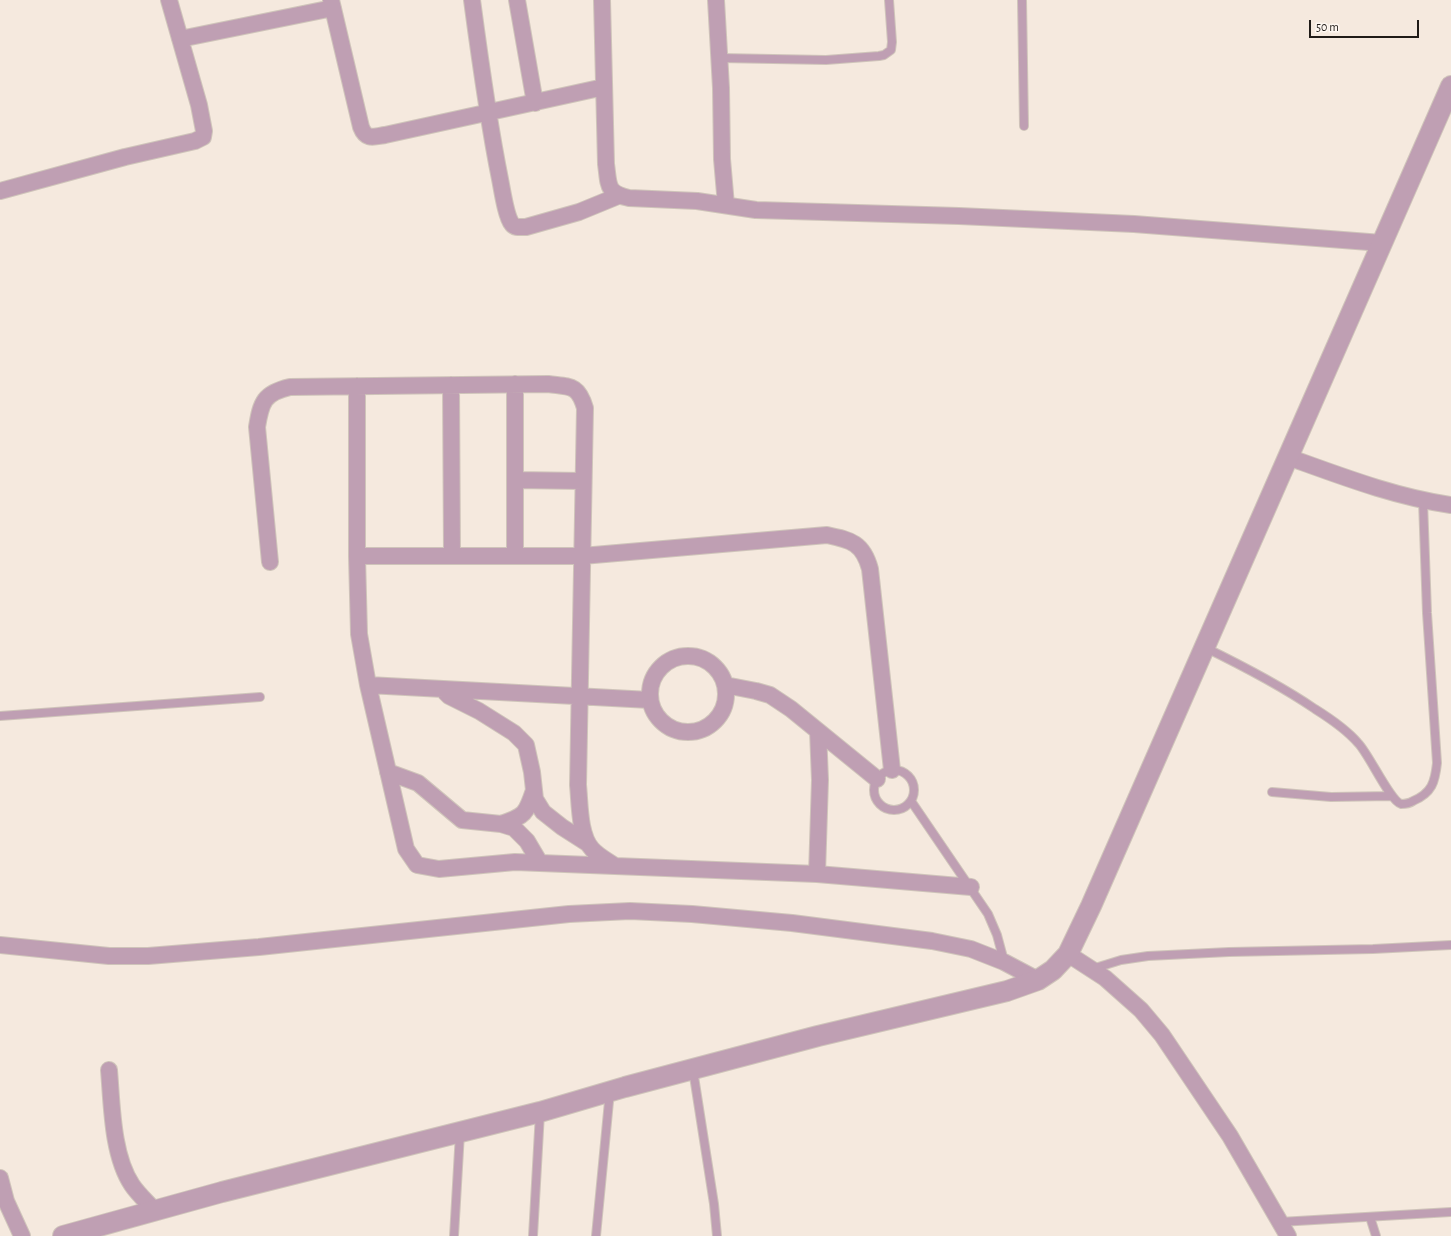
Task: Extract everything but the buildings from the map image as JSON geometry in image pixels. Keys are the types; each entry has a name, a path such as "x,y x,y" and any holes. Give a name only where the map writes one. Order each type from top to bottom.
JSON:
{"street":[{"path":"0,191 125,157 201,139 204,135 203,124 169,0"},
{"path":"472,0 488,113 503,196 510,221 516,227 526,226 579,212 618,196"},
{"path":"517,0 534,103"},
{"path":"602,0 606,164 608,181 611,190 618,196 628,198 697,201 756,210 959,216 1134,224 1382,243"},
{"path":"716,0 720,58 722,159 726,205"},
{"path":"180,39 332,4 361,127 366,135 370,137 386,135 604,87"},
{"path":"63,1236 222,1192 540,1112 610,1091 818,1036 1007,991 1038,980 1053,970 1068,954 1078,936 1451,86"},
{"path":"515,384 516,556"},
{"path":"270,562 257,427 261,406 268,396 277,390 290,387 515,384 548,384 568,386 577,390 582,396 585,408 578,785 583,829 587,843"},
{"path":"451,385 452,556"},
{"path":"357,386 357,556 359,634 368,685 406,849 417,866 439,869 515,862 817,874 971,888"},
{"path":"1288,457 1362,483 1423,501 1451,505"},
{"path":"515,480 583,481"},
{"path":"357,556 582,556 826,535 848,540 861,549 868,560 870,569 892,770"},
{"path":"687,656 699,658 711,664 719,673 725,685 726,698 722,711 713,722 702,729 689,732 675,730 664,723 655,712 650,700 651,687 655,675 663,665 674,658 687,656"},
{"path":"368,685 650,700"},
{"path":"725,685 770,695 791,709 877,779"},
{"path":"442,689 448,696 480,711 514,733 526,745 535,799 543,812 562,827 587,843 593,851 615,866"},
{"path":"817,874 820,794 818,731"},
{"path":"388,772 418,783 462,820 501,824 514,828 527,841 540,863"},
{"path":"501,824 517,818 528,808 534,790"},
{"path":"0,946 109,956 148,956 258,947 562,914 630,912 692,914 777,922 910,938 971,950 1004,962 1038,980"},
{"path":"1068,954 1105,978 1141,1010 1162,1035 1230,1136 1288,1236"},
{"path":"109,1070 113,1123 119,1153 132,1186 155,1211"},
{"path":"0,1178 6,1201 22,1236"}],"lane":[{"path":"720,58 826,60 866,58 884,55 891,50 892,42 889,0"},
{"path":"1022,0 1024,126"},
{"path":"1204,647 1258,674 1338,724 1358,742 1367,753 1391,796 1402,804 1421,798 1431,789 1436,778 1437,763 1427,613 1423,501"},
{"path":"0,716 260,697"},
{"path":"892,770 900,770 906,774 914,786 914,794 911,801 900,809 893,810 880,805 874,792 874,786 877,779 883,773 892,770"},
{"path":"1272,792 1331,797 1391,796"},
{"path":"911,801 988,914 997,935 1004,962"},
{"path":"1091,969 1121,960 1148,956 1373,950 1451,945"},
{"path":"693,1070 714,1204 717,1236"},
{"path":"596,1236 610,1091"},
{"path":"533,1236 540,1112"},
{"path":"454,1236 460,1133"},
{"path":"1280,1222 1451,1212"},
{"path":"1370,1217 1376,1236"}]}
